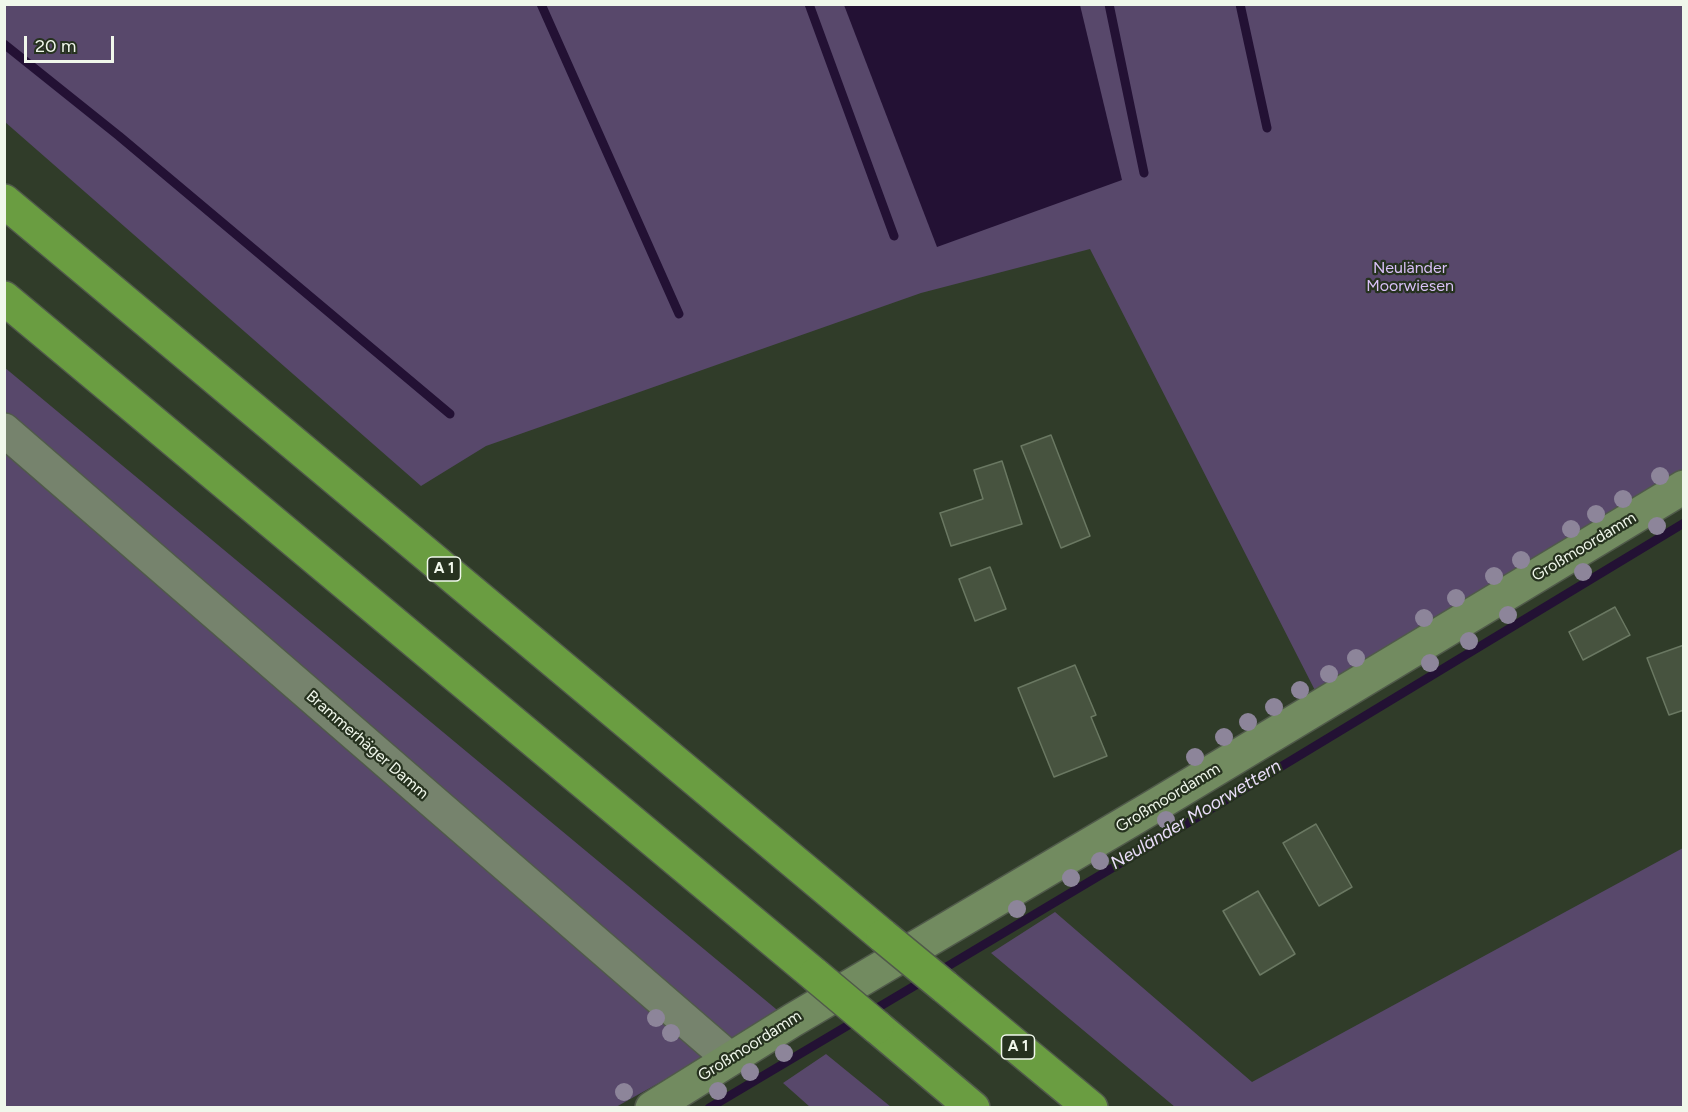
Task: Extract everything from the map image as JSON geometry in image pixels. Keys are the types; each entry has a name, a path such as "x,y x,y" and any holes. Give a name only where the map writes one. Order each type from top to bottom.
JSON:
{"highway":[{"name":"A 1","path":"4,201 882,936 1091,1107"},
{"path":"4,298 973,1107"}],"street":[{"name":"Brammerhäger Damm","path":"4,430 730,1059"},
{"name":"Großmoordamm","path":"652,1107 1683,487"}],"green space":[{"name":"Neuländer Moorwiesen","path":"5,5 1683,5 1683,503 1325,710 1090,249 921,293 486,446 421,486 5,122"},
{"path":"4,367 782,1014 616,1107 5,1107"},
{"path":"1683,848 1683,1107 1175,1107 991,953 1055,912 1252,1082"},
{"path":"826,1054 891,1107 810,1107 783,1083"}],"shaded area":[{"path":"844,5 1080,5 1122,180 937,247"}],"building":[{"path":"1051,435 1090,536 1061,548 1021,446"},
{"path":"1002,461 1022,524 951,546 940,513 983,499 974,470"},
{"path":"990,567 1006,609 975,621 959,579"},
{"path":"1615,607 1630,635 1583,660 1569,632"},
{"path":"1684,645 1684,710 1669,715 1647,658"},
{"path":"1075,665 1096,715 1091,717 1107,756 1054,777 1018,688"},
{"path":"1316,824 1352,887 1319,906 1283,843"},
{"path":"1258,891 1295,954 1260,975 1223,911"}],"waterway":[{"path":"541,4 679,314"},
{"path":"809,4 894,236"},
{"path":"1109,4 1144,173"},
{"path":"1240,4 1267,128"},
{"path":"4,44 119,136 450,414"},
{"name":"Neuländer Moorwettern","path":"938,972 1684,523"},
{"name":"Neuländer Moorwettern","path":"709,1108 926,979"}]}
